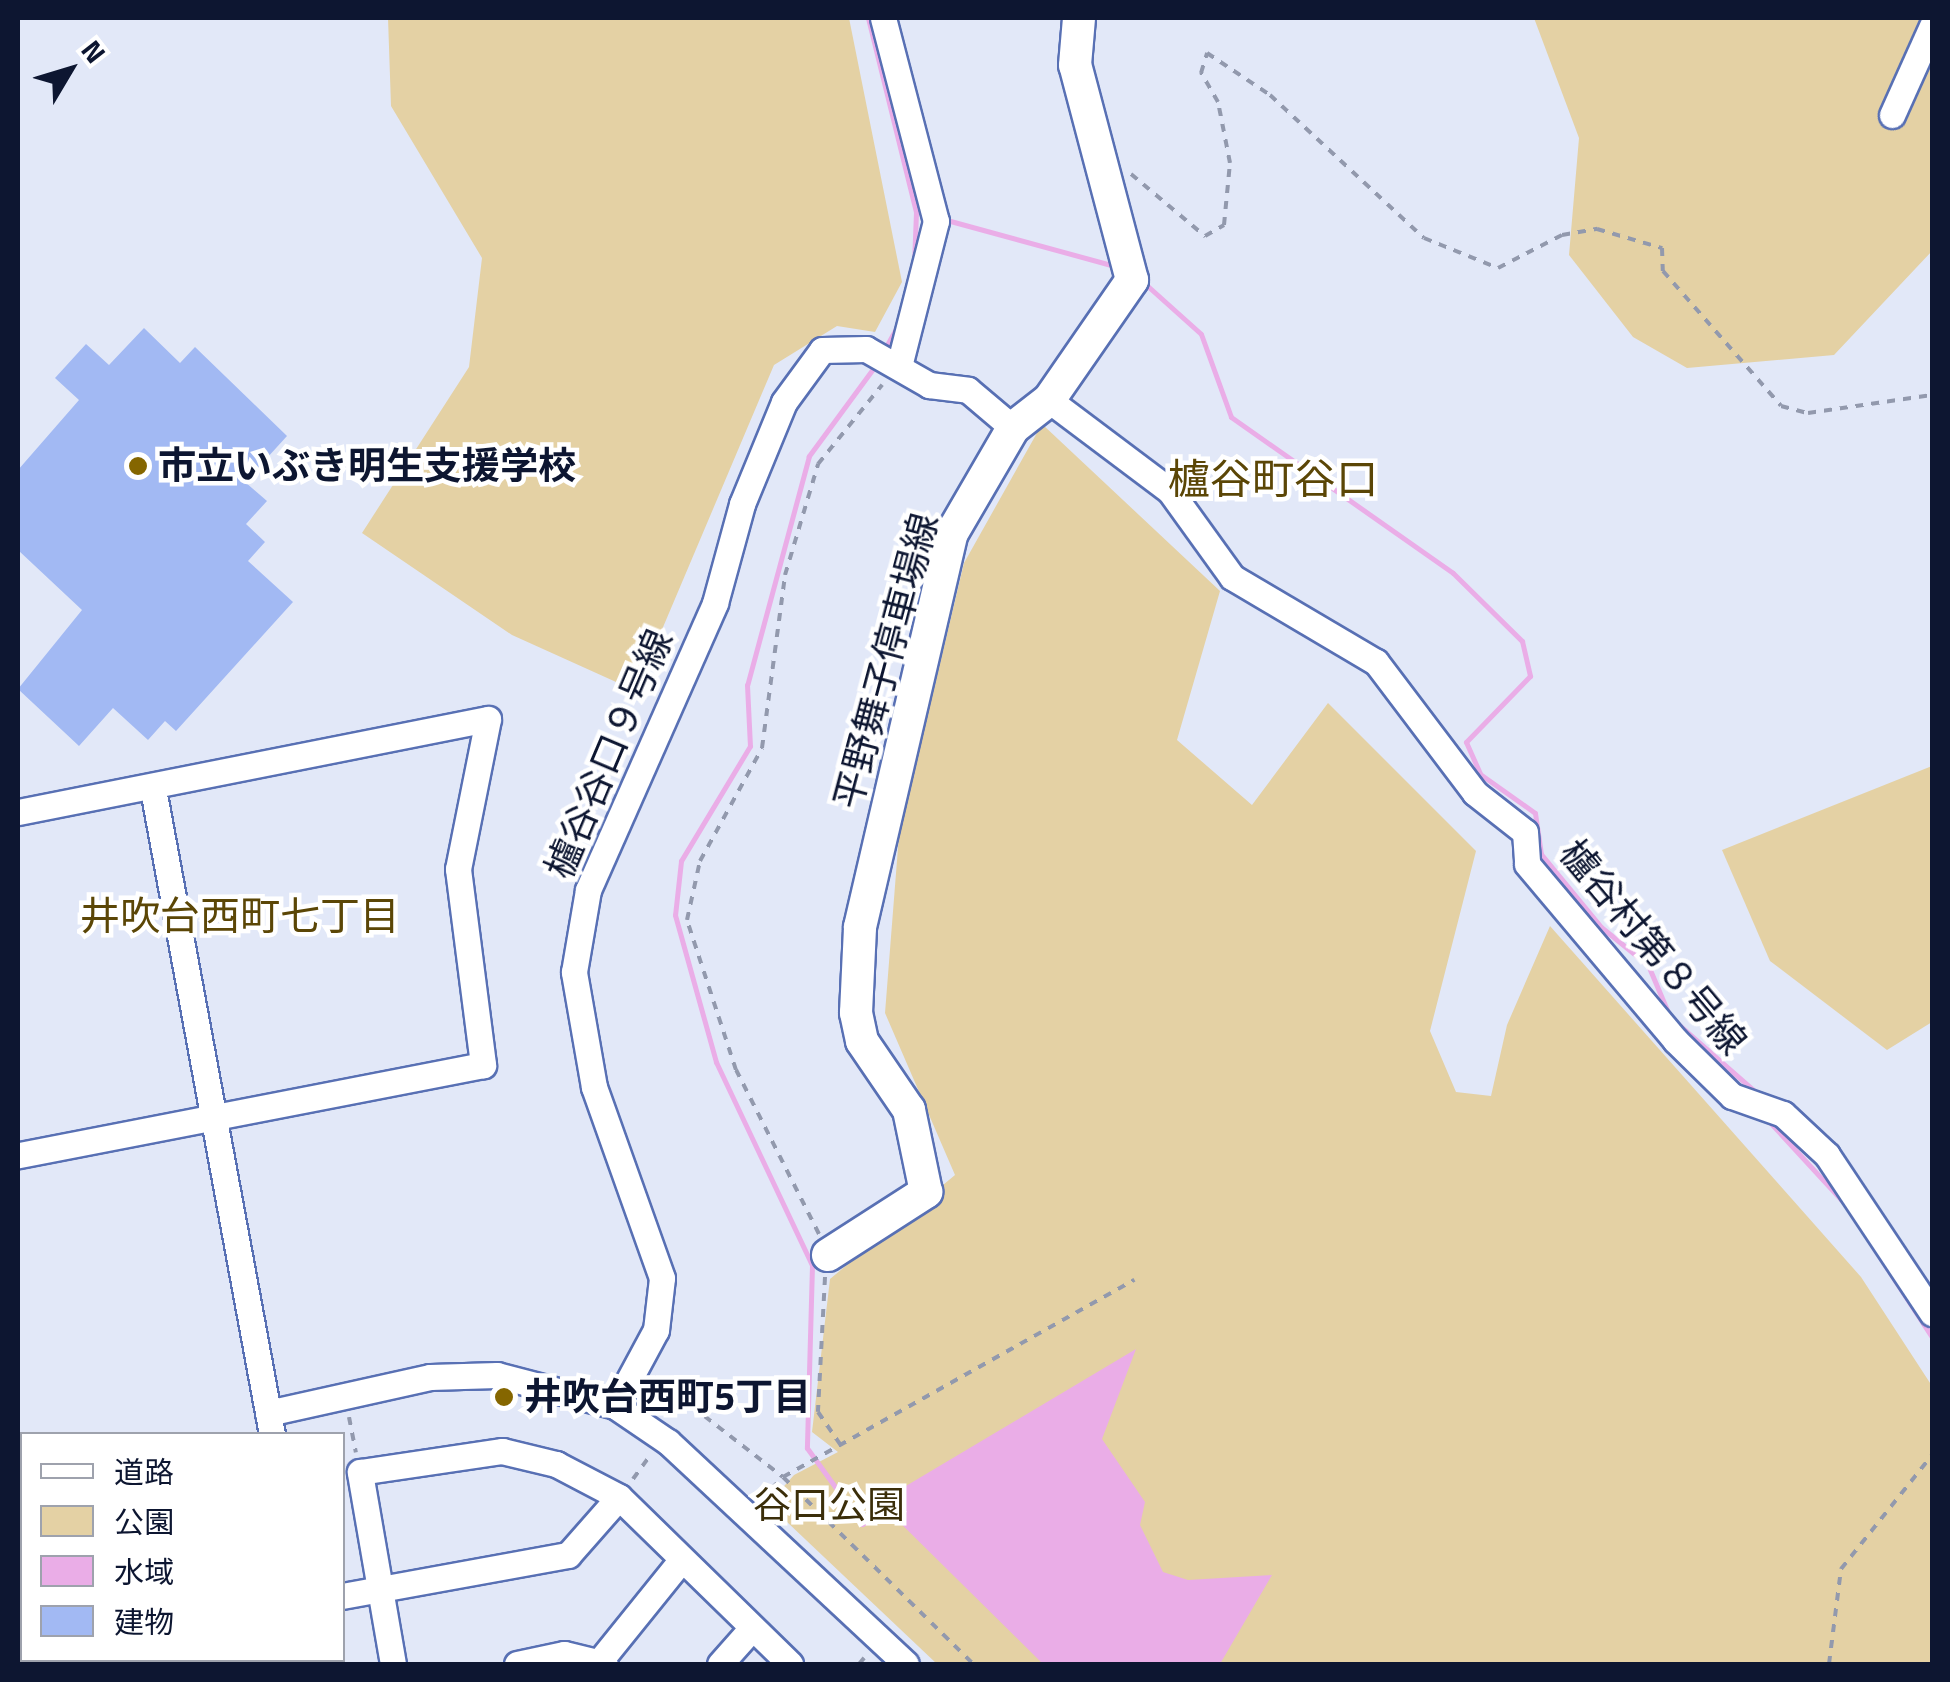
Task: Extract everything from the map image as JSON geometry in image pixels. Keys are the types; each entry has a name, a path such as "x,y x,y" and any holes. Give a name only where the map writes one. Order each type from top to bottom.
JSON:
{"main road":[{"name":"平野舞子停車場線","path":"828,1255 926,1192 909,1110 862,1040 860,927 952,533 1012,428 1049,400 1132,273 1075,65 1079,18"}],"street":[{"path":"884,18 936,221 885,359"},
{"path":"1892,115 1932,26"},
{"name":"櫨谷谷口９号線","path":"615,1406 656,1330 662,1278 594,1087 574,972 588,890 714,603 784,402 822,350 885,359 929,384 968,390 1012,428"},
{"name":"櫨谷村第８号線","path":"1049,400 1170,491 1232,576 1376,662 1475,794 1525,832 1527,864 1675,1040 1732,1096 1763,1107 1827,1154 1932,1313"},
{"path":"18,812 488,719 458,869 483,1065 214,1121 18,1155"},
{"path":"154,788 270,1424 344,1396 497,1375 615,1406 663,1438 906,1664"},
{"path":"393,1664 360,1472 502,1450 556,1464 619,1497 790,1664"},
{"path":"345,1595 568,1555 619,1497"},
{"path":"517,1664 564,1654 602,1663 682,1559"},
{"path":"720,1664 752,1628"}],"path":[{"path":"1097,145 1204,236 1224,225 1230,164 1218,102 1201,74 1207,53 1270,95 1424,238 1498,268 1562,235 1597,230 1662,248 1663,272 1781,406 1808,412 1932,395"},
{"path":"842,1446 818,1412 828,1255 736,1070 687,920 700,861 762,748 785,575 818,464 885,359"},
{"path":"746,1514 784,1476 1134,1280"},
{"path":"636,1366 784,1476 973,1664"},
{"path":"344,1396 360,1472"},
{"path":"619,1497 663,1438"},
{"path":"1829,1664 1841,1569 1932,1455"},
{"path":"859,1664 864,1658"}],"green space":[{"path":"388,18 849,18 902,282 875,332 837,326 774,365 636,691 512,635 362,533 469,367 482,258 391,106"},
{"path":"1534,18 1932,18 1932,251 1834,355 1687,368 1633,337 1569,255 1579,138"},
{"name":"谷口公園","path":"1042,424 1220,591 1177,740 1252,805 1328,703 1476,851 1430,1031 1456,1092 1491,1096 1507,1025 1550,926 1861,1277 1932,1386 1932,1664 937,1664 768,1504 794,1475 838,1452 812,1432 830,1279 955,1175 885,1013 899,835 964,563"},
{"path":"1932,766 1932,1022 1887,1050 1770,961 1722,850"}],"water":[{"path":"1136,1349 1102,1439 1145,1502 1140,1525 1163,1572 1188,1580 1272,1575 1220,1664 1043,1664 879,1502"}],"building":[{"path":"144,328 180,363 195,347 287,436 245,482 267,501 246,524 265,542 248,561 293,602 176,731 165,721 148,740 113,708 79,746 18,689 82,610 18,550 18,470 79,400 55,378 86,344 109,365"}],"waterway":[{"path":"868,18 916,212 914,264"},
{"path":"943,219 1115,266"},
{"path":"1142,281 1201,334 1231,417 1453,573 1522,641 1530,676 1466,742 1480,774 1535,813 1541,854 1601,927 1648,965 1670,1017 1758,1094"},
{"path":"883,352 897,327"},
{"path":"875,366 809,456 747,685 750,746 681,861 675,915 716,1062 812,1265 807,1448 862,1524 889,1512"},
{"path":"1766,1118 1846,1205"},
{"path":"1855,1219 1932,1337"}],"place":[{"name":"市立いぶき明生支援学校","path":"138,466"},
{"name":"井吹台西町5丁目","path":"504,1397"}],"district":[{"name":"櫨谷町谷口","path":"1273,478"},
{"name":"井吹台西町七丁目","path":"240,916"}]}
